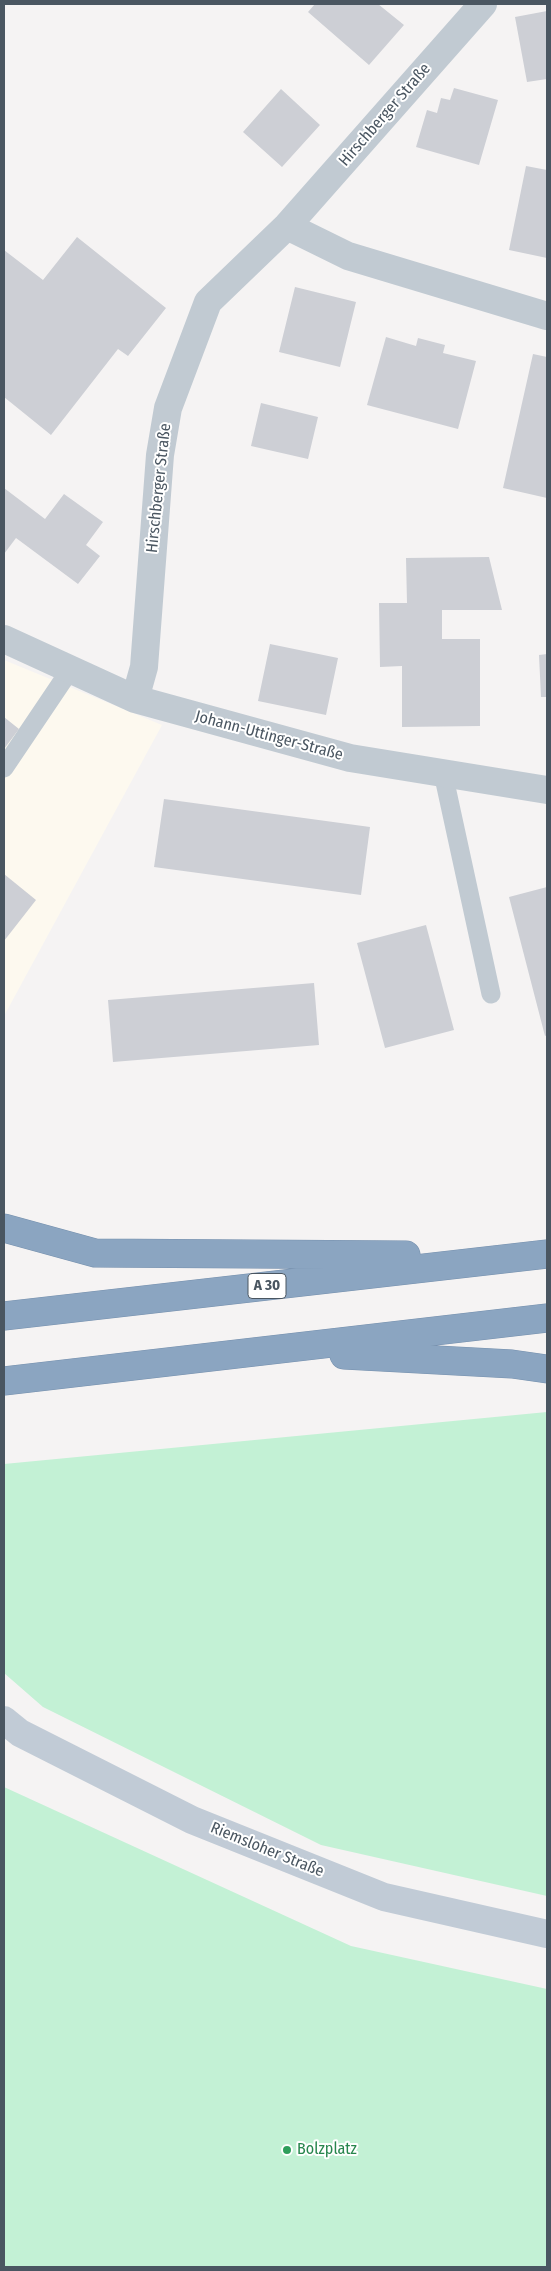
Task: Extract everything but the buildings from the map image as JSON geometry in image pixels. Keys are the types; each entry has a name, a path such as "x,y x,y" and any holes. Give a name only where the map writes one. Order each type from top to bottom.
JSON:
{"highway":[{"path":"4,1228 95,1253 539,1255"},
{"name":"A 30","path":"4,1316 539,1255"},
{"path":"4,1381 547,1318"},
{"path":"270,1351 502,1364 547,1369"}],"main road":[{"name":"Riemsloher Straße","path":"4,1720 20,1733 192,1820 384,1897 547,1934"}],"street":[{"name":"Hirschberger Straße","path":"135,699 144,667 160,454 168,408 208,302 287,226 483,4"},
{"path":"287,226 348,256 547,316"},
{"name":"Johann-Uttinger-Straße","path":"4,639 135,699 350,758 547,790"}],"lane":[{"path":"4,768 70,670"},
{"path":"443,773 491,994"}],"shaded area":[{"path":"4,660 162,725 4,1016"}],"green space":[{"path":"547,1412 547,1896 321,1845 43,1707 4,1673 4,1464"},
{"path":"4,1787 351,1946 547,1989 547,2267 4,2267"}],"place":[{"name":"Bolzplatz","path":"287,2150"}]}
